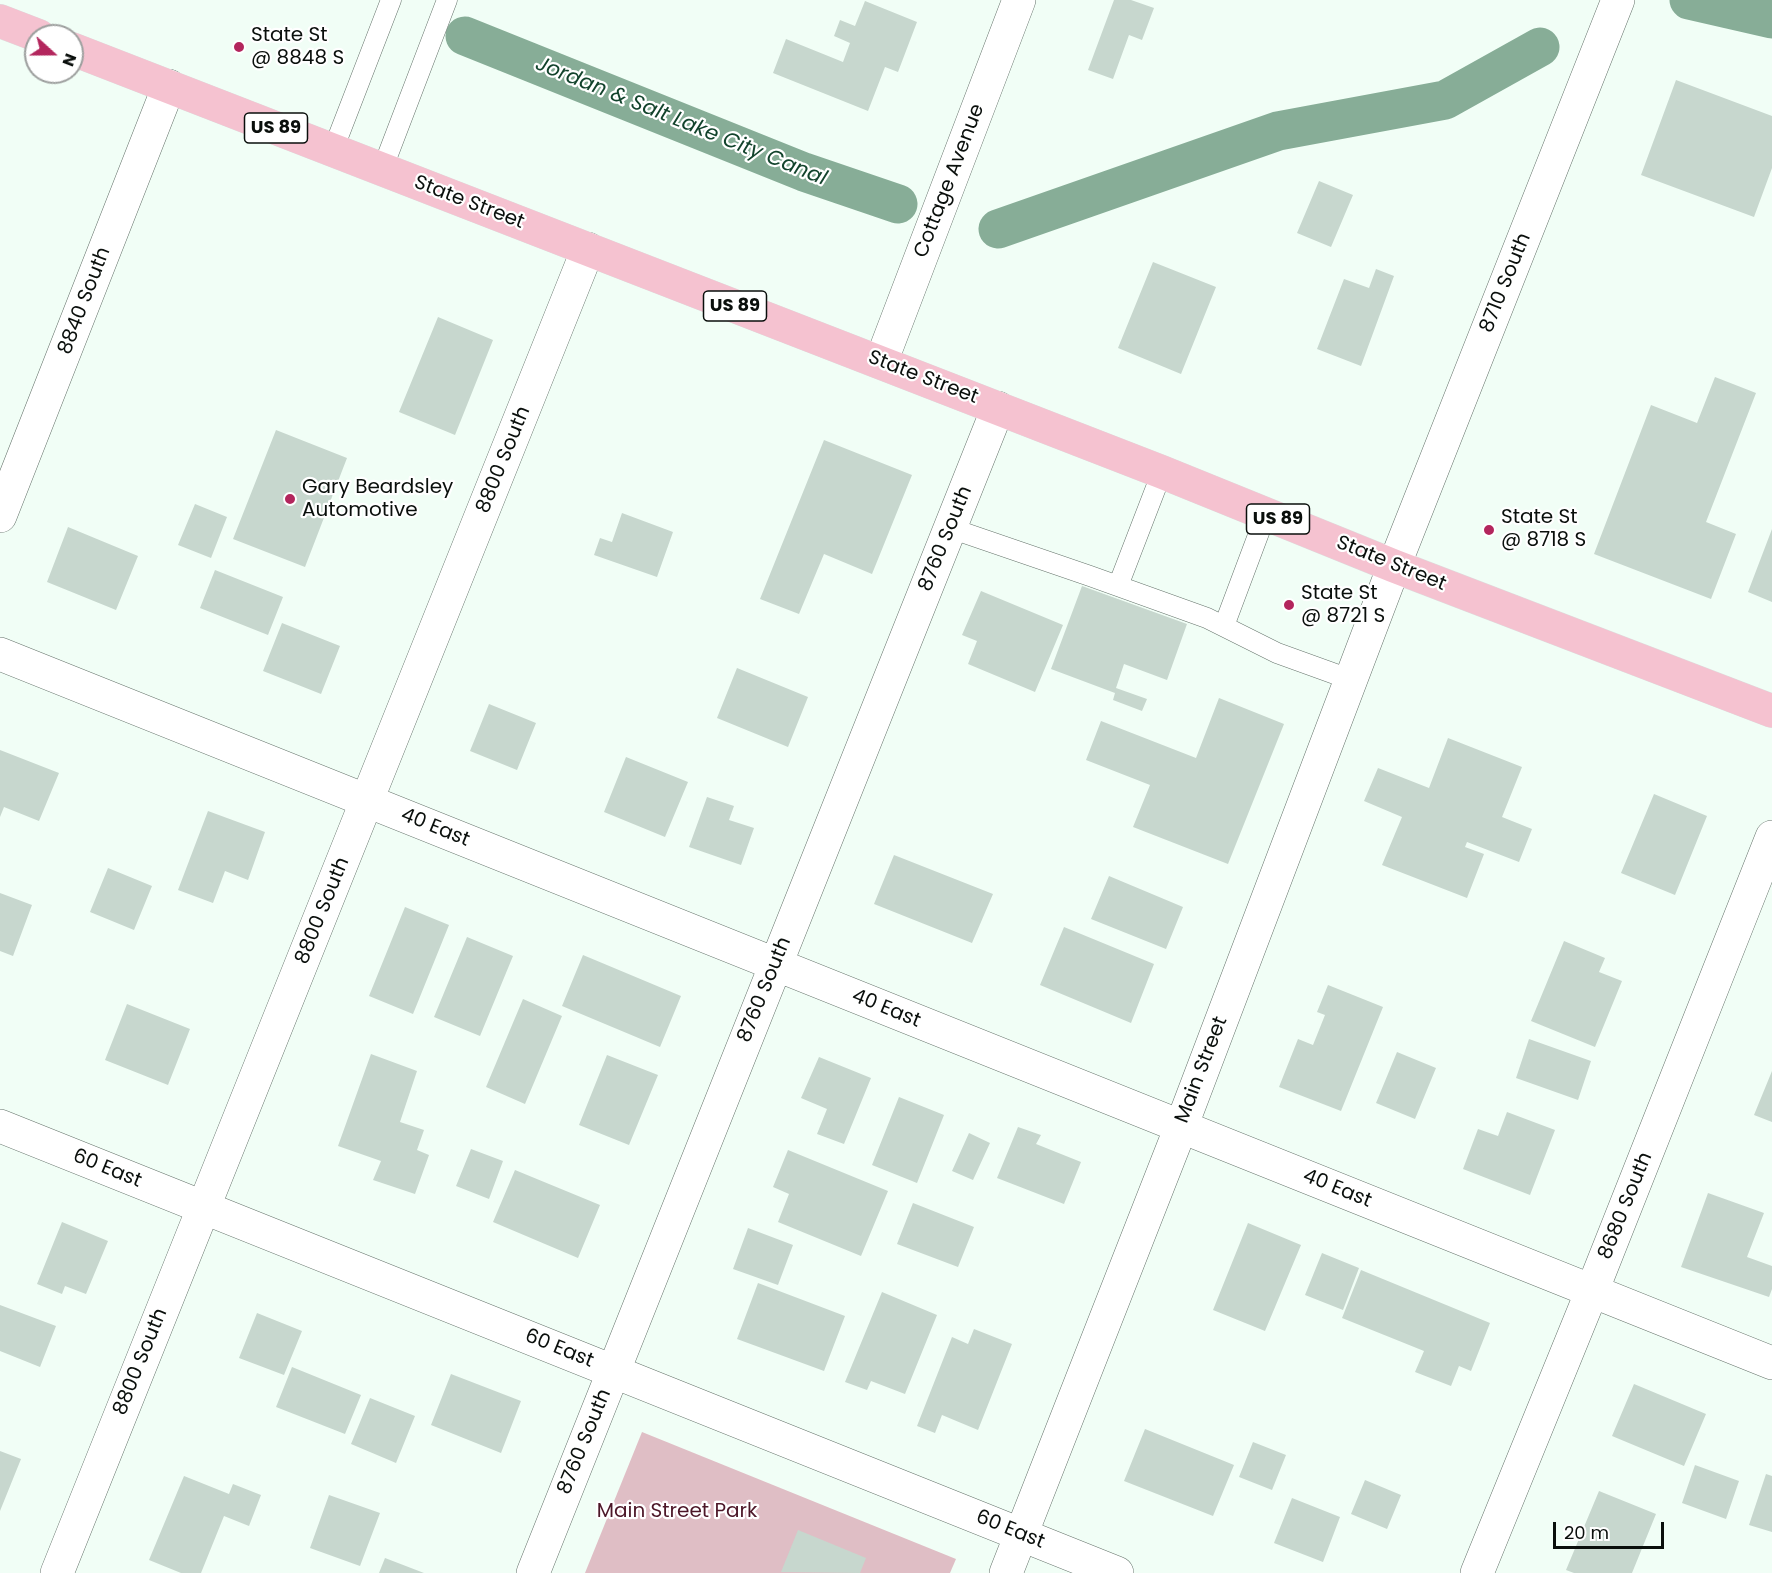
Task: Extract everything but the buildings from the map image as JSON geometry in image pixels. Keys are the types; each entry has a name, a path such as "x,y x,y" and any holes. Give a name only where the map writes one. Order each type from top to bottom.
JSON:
{"main road":[{"path":"0,21 24,30"},
{"name":"State Street","path":"84,54 881,362 1394,566 1772,711"}],"street":[{"name":"Cottage Avenue","path":"881,362 1019,0"},
{"name":"8710 South","path":"1394,566 1618,0"},
{"name":"8840 South","path":"0,516 169,87"},
{"name":"8800 South","path":"57,1573 588,249"},
{"name":"8760 South","path":"533,1573 998,408"},
{"name":"Main Street","path":"1006,1573 1181,1126 1349,679 1394,566"},
{"name":"40 East","path":"0,654 1772,1363"},
{"name":"8680 South","path":"1477,1573 1592,1291 1772,837"},
{"name":"60 East","path":"0,1126 1117,1573"}],"lane":[{"path":"333,150 391,0"},
{"path":"382,170 447,0"},
{"path":"1118,586 1162,472"},
{"path":"1224,626 1266,514"},
{"path":"950,528 1207,618 1277,653 1349,679"}],"green space":[{"name":"Main Street Park","path":"642,1432 956,1559 950,1573 585,1573"}],"waterway":[{"name":"Jordan & Salt Lake City Canal","path":"1689,0 1772,19"},
{"name":"Jordan & Salt Lake City Canal","path":"465,36 804,172 898,204"},
{"name":"Jordan & Salt Lake City Canal","path":"998,229 1278,131 1445,100 1540,47"}],"place":[{"name":"State St @ 8848 S","path":"239,47"},
{"name":"Gary Beardsley Automotive","path":"290,499"},
{"name":"State St @ 8718 S","path":"1489,530"},
{"name":"State St @ 8721 S","path":"1289,605"}]}
